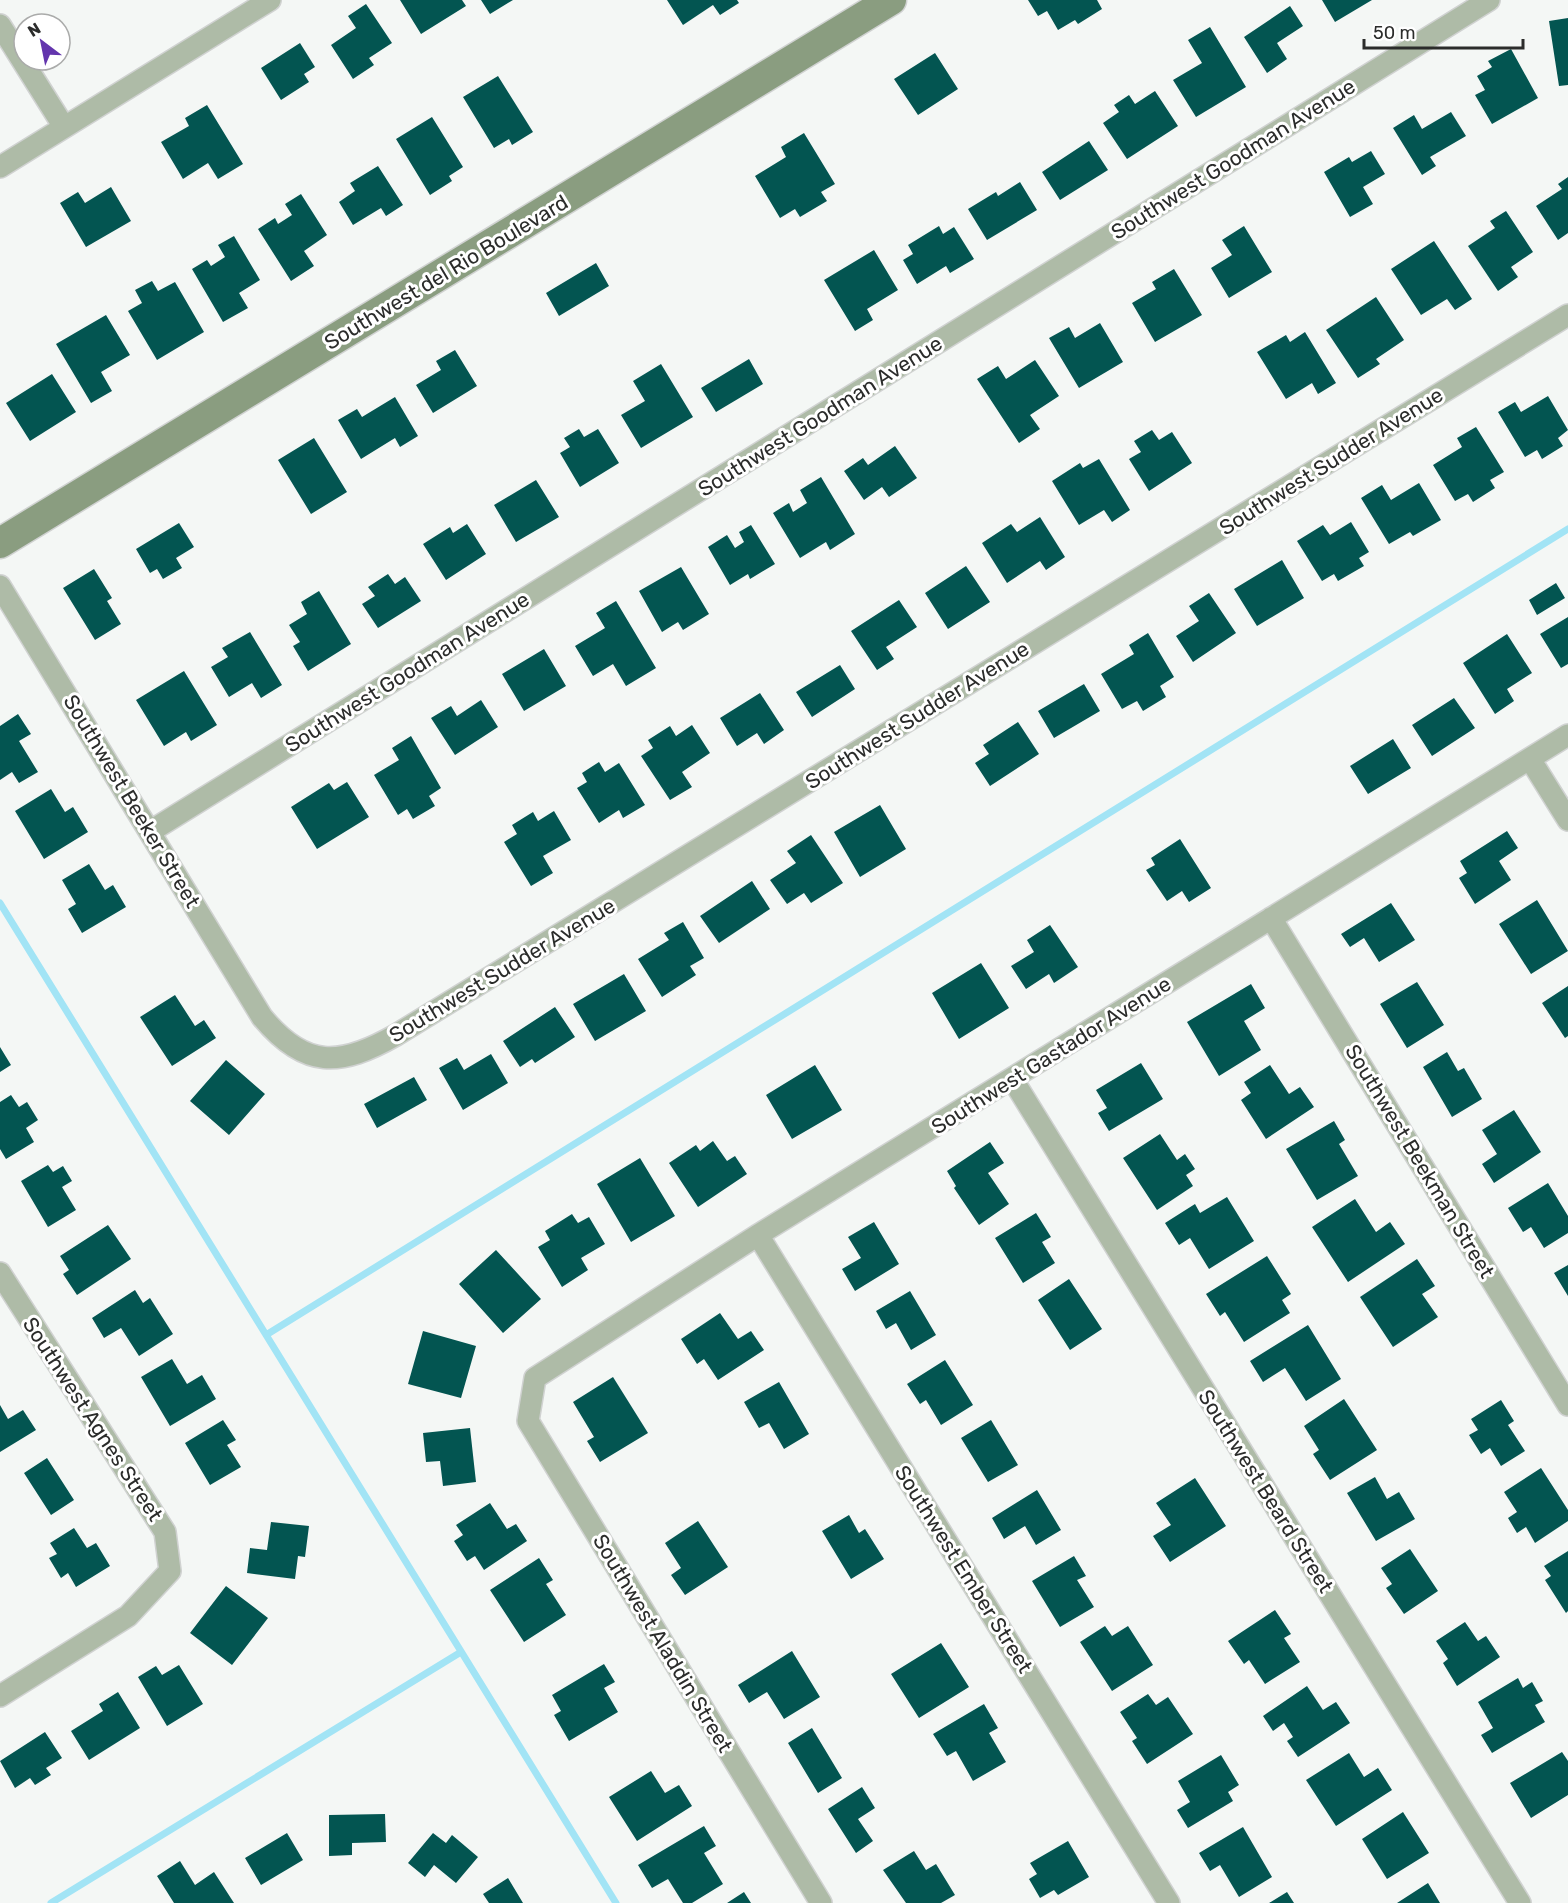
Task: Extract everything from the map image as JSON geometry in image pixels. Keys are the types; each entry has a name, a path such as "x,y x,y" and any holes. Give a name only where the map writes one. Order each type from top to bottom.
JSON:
{"street":[{"path":"0,167 270,0"},
{"name":"Southwest del Rio Boulevard","path":"0,543 891,0"},
{"name":"Southwest Goodman Avenue","path":"151,831 1489,0"},
{"path":"0,25 64,127"},
{"name":"Southwest Sudder Avenue","path":"262,1017 292,1048 313,1055 333,1058 371,1049 1568,315"},
{"name":"Southwest Beeker Street","path":"0,586 262,1017"},
{"name":"Southwest Gastador Avenue","path":"535,1378 758,1235 1013,1080 1568,735"},
{"path":"1530,759 1568,820"},
{"name":"Southwest Beekman Street","path":"1271,918 1568,1405"},
{"name":"Southwest Beard Street","path":"1013,1080 1520,1903"},
{"name":"Southwest Ember Street","path":"758,1235 1169,1903"},
{"name":"Southwest Agnes Street","path":"0,1274 165,1532 170,1571 128,1616 0,1696"},
{"name":"Southwest Aladdin Street","path":"535,1378 528,1421 820,1903"}],"building":[{"path":"400,0 462,0 466,6 421,34"},
{"path":"481,0 513,0 490,14"},
{"path":"667,0 737,0 739,3 720,15 713,5 683,25"},
{"path":"1028,0 1097,0 1102,9 1078,24 1075,20 1058,30 1047,11 1038,16"},
{"path":"1322,0 1372,0 1335,22"},
{"path":"366,4 392,43 369,58 374,65 353,79 331,45 356,28 348,16"},
{"path":"1290,6 1303,26 1277,43 1287,59 1267,73 1244,37"},
{"path":"1568,18 1568,85 1559,86 1549,21"},
{"path":"1210,27 1246,87 1196,117 1173,80 1202,63 1188,40"},
{"path":"300,43 315,67 304,74 309,82 281,100 261,68"},
{"path":"1511,49 1538,98 1492,124 1475,95 1485,90 1477,76 1492,67 1488,61"},
{"path":"935,53 958,89 918,115 894,79"},
{"path":"498,76 533,132 512,145 509,139 494,148 463,97"},
{"path":"1155,91 1178,126 1127,159 1103,123 1119,112 1114,105 1129,95 1135,104"},
{"path":"207,105 243,164 218,179 208,163 183,179 161,142 189,126 185,118"},
{"path":"1451,112 1466,136 1430,157 1436,166 1422,175 1393,128 1414,115 1422,129"},
{"path":"432,117 463,167 449,176 452,181 430,195 396,139"},
{"path":"804,133 835,184 821,192 827,201 800,217 795,209 780,218 755,176 786,157 781,147"},
{"path":"1089,141 1108,170 1060,200 1042,172"},
{"path":"1371,151 1385,174 1363,187 1373,204 1350,217 1324,172 1349,157 1352,162"},
{"path":"378,166 403,205 386,216 381,208 353,225 339,202 355,191 350,183"},
{"path":"1568,177 1568,233 1558,240 1536,206 1562,189 1558,184"},
{"path":"1020,182 1037,210 987,240 968,209 996,192 998,196"},
{"path":"111,187 131,221 86,247 60,203 78,192 85,203"},
{"path":"301,194 327,235 304,251 314,266 291,281 258,229 275,218 278,224 292,215 285,204"},
{"path":"1506,211 1533,252 1511,267 1518,277 1498,291 1468,246 1495,228 1490,221"},
{"path":"939,226 943,234 954,227 974,259 950,273 946,266 917,284 903,260 913,254 908,245"},
{"path":"1244,226 1272,272 1229,298 1211,268 1232,255 1222,240"},
{"path":"234,236 260,280 239,293 248,308 223,322 192,269 207,260 211,266 225,257 218,245"},
{"path":"1434,241 1472,299 1455,310 1447,299 1421,315 1391,269"},
{"path":"874,250 898,290 867,309 873,320 855,331 824,280"},
{"path":"596,263 609,286 559,316 546,293"},
{"path":"1174,269 1202,315 1155,342 1132,303 1156,289 1152,282"},
{"path":"152,281 158,291 175,282 204,332 157,360 128,311 142,303 135,290"},
{"path":"1376,297 1404,340 1376,359 1380,364 1358,378 1326,330"},
{"path":"106,315 130,355 101,372 112,391 91,403 56,344"},
{"path":"1100,323 1123,362 1079,388 1049,338 1069,327 1075,338"},
{"path":"1305,332 1336,383 1318,394 1312,383 1286,399 1257,352 1286,335 1290,342"},
{"path":"455,350 477,386 433,413 416,385 441,370 436,361"},
{"path":"749,359 763,384 716,412 701,388"},
{"path":"1035,360 1059,396 1030,415 1040,429 1019,443 977,379 998,366 1006,379"},
{"path":"661,364 693,417 641,448 621,415 645,401 633,381"},
{"path":"52,374 76,412 30,441 6,403"},
{"path":"1548,396 1568,430 1558,438 1563,446 1542,459 1537,450 1525,457 1498,412 1515,402 1521,412"},
{"path":"395,397 418,436 400,447 395,438 361,459 338,420 357,409 362,417"},
{"path":"1476,427 1504,472 1490,480 1495,488 1473,502 1468,494 1455,501 1433,465 1462,447 1457,438"},
{"path":"579,429 584,437 598,429 619,463 580,487 560,453 570,447 564,438"},
{"path":"1152,430 1159,440 1172,432 1192,463 1149,491 1129,459 1141,452 1134,441"},
{"path":"314,438 347,492 311,514 278,460"},
{"path":"895,446 917,478 889,497 882,487 864,500 844,471 863,458 868,465"},
{"path":"1099,459 1130,510 1112,522 1104,510 1079,525 1052,481 1080,463 1083,468"},
{"path":"821,477 855,534 830,550 826,542 800,558 773,513 789,503 793,512 807,503 800,490"},
{"path":"536,480 559,517 516,542 494,505"},
{"path":"1419,483 1441,520 1413,536 1410,532 1389,544 1361,498 1382,485 1391,500"},
{"path":"1040,517 1065,557 1046,570 1040,561 1007,583 982,543 1011,524 1017,532"},
{"path":"1351,522 1369,552 1359,558 1364,566 1338,581 1334,574 1322,581 1297,541 1323,525 1330,535"},
{"path":"179,523 194,547 176,558 182,568 163,579 157,569 150,573 136,549"},
{"path":"467,524 486,554 446,580 423,544 450,527 453,533"},
{"path":"751,525 775,564 750,579 748,574 730,585 708,547 727,535 735,548 744,542 739,532"},
{"path":"1282,560 1304,598 1257,626 1234,589"},
{"path":"966,566 990,602 948,629 925,593"},
{"path":"681,567 709,614 683,630 678,622 662,632 639,591"},
{"path":"94,569 112,598 107,601 121,624 95,640 63,588"},
{"path":"388,574 395,584 405,577 421,601 378,628 362,604 375,596 368,587"},
{"path":"1556,583 1565,598 1537,615 1529,600"},
{"path":"319,591 351,644 308,671 293,646 300,642 289,625 307,614 301,602"},
{"path":"1209,593 1236,633 1193,662 1176,636 1199,621 1189,606"},
{"path":"899,600 917,627 886,647 894,659 877,670 851,631"},
{"path":"616,601 656,668 626,686 613,664 593,676 575,646 605,628 596,613"},
{"path":"1568,617 1568,664 1561,668 1540,634"},
{"path":"250,632 282,685 261,698 252,683 229,697 211,667 228,657 222,648"},
{"path":"1148,633 1174,677 1160,686 1166,697 1143,711 1137,701 1122,709 1101,674 1134,654 1129,645"},
{"path":"1507,634 1532,673 1507,689 1514,701 1495,714 1463,663"},
{"path":"544,649 566,686 524,711 502,674"},
{"path":"840,665 855,689 812,717 796,692"},
{"path":"184,671 217,725 191,741 186,732 164,746 136,700"},
{"path":"1084,684 1100,711 1054,738 1038,711"},
{"path":"760,693 784,730 764,744 757,733 737,746 720,718"},
{"path":"1454,698 1475,728 1432,756 1412,725"},
{"path":"481,700 498,727 455,755 431,718 451,706 457,716"},
{"path":"18,714 31,734 19,741 38,772 19,783 12,772 0,780 0,726"},
{"path":"1018,722 1039,754 990,786 975,763 989,754 983,745"},
{"path":"692,725 710,753 682,772 692,787 670,800 641,756 653,748 648,740 670,726 676,736"},
{"path":"411,736 441,788 429,796 435,806 413,819 407,809 398,815 374,775 399,760 392,748"},
{"path":"1393,739 1411,768 1368,794 1350,766"},
{"path":"599,762 605,772 619,763 645,805 623,818 619,810 599,823 577,788 587,782 582,773"},
{"path":"347,782 369,817 317,849 291,807 329,783 334,790"},
{"path":"51,789 65,812 73,807 88,832 44,859 15,811"},
{"path":"880,805 906,849 860,877 834,832"},
{"path":"554,811 571,840 543,856 553,873 531,886 504,842 517,834 512,825 533,812 538,821"},
{"path":"1507,831 1518,848 1499,861 1511,880 1475,904 1459,878 1467,873 1460,861"},
{"path":"811,835 843,883 811,903 804,893 787,904 770,880 796,863 787,851"},
{"path":"1180,839 1211,888 1189,902 1182,891 1167,901 1146,870 1155,865 1151,858"},
{"path":"89,864 105,890 113,885 126,907 82,933 68,909 76,904 62,880"},
{"path":"752,881 770,909 719,943 700,916"},
{"path":"1537,900 1568,951 1531,974 1499,924"},
{"path":"1391,903 1415,940 1379,962 1364,938 1350,947 1341,934"},
{"path":"683,922 704,958 690,966 696,975 662,997 638,959 669,940 664,933"},
{"path":"1050,925 1078,967 1054,983 1049,974 1026,989 1011,966 1034,952 1027,940"},
{"path":"981,963 1009,1008 959,1039 932,993"},
{"path":"624,974 646,1011 595,1041 573,1004"},
{"path":"1417,982 1444,1025 1407,1048 1380,1004"},
{"path":"1251,984 1265,1008 1244,1021 1261,1050 1219,1076 1187,1022"},
{"path":"1568,986 1568,1036 1565,1038 1542,1003"},
{"path":"175,995 195,1026 204,1020 216,1038 172,1066 140,1017"},
{"path":"555,1007 575,1037 535,1063 532,1059 520,1067 503,1041"},
{"path":"0,1047 11,1065 0,1072"},
{"path":"1447,1052 1458,1071 1464,1068 1482,1099 1452,1117 1423,1067"},
{"path":"491,1054 508,1083 463,1110 439,1068 457,1058 464,1070"},
{"path":"226,1060 265,1094 229,1135 190,1101"},
{"path":"1141,1063 1163,1099 1109,1131 1098,1113 1107,1108 1096,1090"},
{"path":"815,1065 842,1110 792,1139 766,1095"},
{"path":"1270,1065 1289,1094 1300,1087 1314,1107 1266,1139 1241,1100 1251,1093 1244,1082"},
{"path":"414,1077 427,1100 377,1128 364,1104"},
{"path":"11,1095 19,1107 27,1102 38,1120 26,1128 34,1142 6,1159 0,1149 0,1102"},
{"path":"1514,1110 1541,1152 1494,1183 1482,1164 1497,1154 1482,1130"},
{"path":"1334,1121 1345,1140 1339,1144 1358,1176 1317,1200 1286,1149"},
{"path":"1160,1134 1177,1160 1185,1154 1195,1169 1186,1175 1193,1186 1157,1210 1123,1158"},
{"path":"713,1141 727,1161 735,1156 747,1174 698,1207 669,1163 696,1145 700,1151"},
{"path":"990,1142 1004,1163 988,1173 1009,1204 979,1225 954,1188 956,1186 947,1171"},
{"path":"640,1158 675,1216 631,1242 597,1184"},
{"path":"48,1165 53,1172 63,1166 72,1181 62,1187 76,1210 48,1227 21,1181"},
{"path":"1548,1183 1568,1216 1568,1233 1544,1248 1531,1227 1523,1232 1508,1208"},
{"path":"1227,1197 1254,1241 1209,1269 1190,1238 1179,1245 1165,1223 1195,1204 1200,1213"},
{"path":"1355,1199 1376,1232 1390,1222 1405,1244 1348,1282 1312,1227"},
{"path":"1036,1213 1051,1237 1042,1242 1055,1263 1023,1283 995,1238"},
{"path":"572,1214 578,1223 589,1217 605,1244 581,1258 588,1270 562,1287 538,1247 550,1240 545,1231"},
{"path":"874,1222 899,1264 855,1291 842,1269 861,1258 848,1237"},
{"path":"108,1225 131,1259 77,1295 63,1274 69,1270 60,1256"},
{"path":"496,1250 541,1299 503,1333 459,1284"},
{"path":"1267,1256 1291,1294 1282,1300 1290,1313 1244,1342 1225,1312 1220,1316 1206,1294"},
{"path":"1417,1259 1435,1286 1422,1294 1438,1317 1393,1347 1360,1297"},
{"path":"1568,1265 1568,1296 1554,1273"},
{"path":"1069,1279 1102,1329 1070,1350 1038,1300"},
{"path":"135,1290 143,1303 150,1298 173,1334 139,1356 121,1328 104,1338 92,1318"},
{"path":"910,1291 936,1335 911,1350 896,1323 886,1329 876,1311"},
{"path":"720,1313 738,1339 751,1331 764,1350 718,1380 704,1359 697,1364 681,1339"},
{"path":"1308,1325 1341,1379 1306,1401 1285,1368 1263,1382 1250,1361"},
{"path":"423,1331 476,1346 461,1398 408,1384"},
{"path":"172,1359 187,1384 202,1375 216,1399 170,1426 141,1377"},
{"path":"945,1360 973,1405 941,1425 926,1400 920,1404 907,1384"},
{"path":"613,1377 648,1433 600,1462 587,1441 594,1437 573,1402"},
{"path":"779,1382 809,1434 784,1449 769,1423 759,1428 744,1402"},
{"path":"1344,1399 1377,1450 1330,1480 1313,1454 1319,1450 1304,1426"},
{"path":"1501,1400 1514,1421 1508,1425 1525,1451 1501,1466 1490,1448 1481,1454 1469,1435 1478,1430 1471,1419"},
{"path":"0,1405 8,1419 23,1410 36,1430 0,1452"},
{"path":"223,1420 236,1440 227,1445 241,1467 210,1485 185,1443"},
{"path":"991,1420 1018,1465 988,1482 961,1438"},
{"path":"470,1428 476,1482 443,1486 440,1461 426,1462 423,1433"},
{"path":"47,1458 74,1500 51,1515 24,1473"},
{"path":"1541,1468 1568,1510 1568,1521 1535,1543 1526,1527 1517,1533 1508,1518 1517,1512 1504,1492"},
{"path":"1375,1477 1387,1499 1399,1492 1415,1519 1376,1541 1347,1493"},
{"path":"1195,1478 1226,1526 1170,1562 1153,1536 1171,1525 1156,1503"},
{"path":"1037,1490 1061,1530 1036,1545 1025,1526 1004,1539 992,1518"},
{"path":"490,1503 507,1529 516,1524 527,1541 484,1570 475,1556 467,1561 454,1541 463,1535 456,1525"},
{"path":"849,1515 859,1533 865,1529 884,1559 851,1579 822,1531"},
{"path":"698,1521 728,1567 685,1595 671,1575 681,1568 665,1543"},
{"path":"271,1522 309,1526 305,1557 298,1556 295,1579 247,1573 250,1548 267,1550"},
{"path":"74,1528 87,1548 96,1543 110,1566 76,1587 68,1573 61,1578 49,1558 57,1554 50,1543"},
{"path":"1410,1549 1438,1591 1404,1614 1386,1588 1392,1584 1381,1568"},
{"path":"1568,1551 1568,1611 1566,1613 1545,1580 1551,1576 1544,1566"},
{"path":"1074,1556 1086,1576 1077,1580 1094,1607 1060,1627 1032,1581"},
{"path":"539,1558 553,1580 546,1584 566,1615 524,1642 490,1590"},
{"path":"226,1586 268,1618 232,1665 190,1633"},
{"path":"1275,1610 1291,1634 1284,1638 1300,1662 1265,1684 1249,1660 1244,1664 1228,1641"},
{"path":"1465,1622 1478,1641 1486,1636 1500,1657 1457,1686 1443,1663 1448,1659 1436,1641"},
{"path":"1105,1626 1112,1636 1128,1626 1153,1665 1112,1691 1080,1642"},
{"path":"941,1643 969,1687 919,1718 891,1674"},
{"path":"792,1651 820,1697 784,1719 767,1692 749,1703 738,1685"},
{"path":"604,1664 615,1682 604,1688 618,1712 569,1741 554,1715 561,1711 552,1695"},
{"path":"179,1665 203,1704 167,1726 138,1677 156,1666 162,1675"},
{"path":"1518,1678 1523,1688 1532,1682 1543,1701 1535,1705 1545,1722 1492,1753 1481,1735 1493,1728 1478,1702"},
{"path":"1307,1686 1323,1710 1336,1702 1350,1723 1298,1757 1287,1741 1293,1737 1284,1723 1273,1731 1263,1716"},
{"path":"118,1692 140,1728 89,1760 71,1731 103,1711 99,1704"},
{"path":"1148,1694 1156,1705 1168,1697 1193,1734 1147,1764 1132,1741 1137,1738 1120,1712"},
{"path":"984,1704 998,1728 989,1733 1006,1762 973,1781 956,1751 947,1756 933,1734"},
{"path":"812,1728 842,1778 818,1793 788,1743"},
{"path":"45,1732 62,1758 46,1768 51,1775 35,1785 30,1778 15,1788 0,1761"},
{"path":"1562,1752 1568,1761 1568,1795 1531,1818 1510,1783"},
{"path":"1349,1753 1364,1777 1378,1768 1392,1790 1336,1826 1306,1780"},
{"path":"1221,1755 1239,1785 1228,1792 1233,1801 1188,1828 1177,1810 1190,1802 1178,1781"},
{"path":"651,1771 665,1793 679,1785 692,1806 637,1841 609,1797"},
{"path":"862,1787 875,1808 858,1819 873,1841 856,1853 828,1809"},
{"path":"1403,1812 1429,1853 1387,1879 1362,1839"},
{"path":"385,1814 386,1842 352,1843 352,1855 329,1856 329,1815"},
{"path":"704,1826 716,1846 704,1853 723,1884 692,1903 683,1903 668,1879 652,1888 638,1865"},
{"path":"1243,1827 1272,1877 1239,1897 1220,1865 1210,1871 1199,1853"},
{"path":"287,1833 303,1860 261,1885 245,1858"},
{"path":"433,1833 446,1843 452,1835 478,1857 456,1883 434,1865 425,1877 408,1863"},
{"path":"1068,1841 1089,1877 1058,1895 1054,1890 1040,1898 1029,1879 1037,1874 1030,1863"},
{"path":"914,1851 926,1870 936,1864 955,1895 941,1903 906,1903 883,1870"},
{"path":"180,1861 195,1885 214,1872 234,1903 174,1903 157,1876"},
{"path":"508,1878 523,1903 489,1903 483,1894"},
{"path":"1428,1883 1440,1903 1397,1903"},
{"path":"744,1892 751,1903 727,1903"},
{"path":"1287,1892 1294,1903 1269,1903"}],"waterway":[{"path":"266,1335 1568,529"},
{"path":"0,903 616,1903"},
{"path":"51,1903 461,1652"}]}
